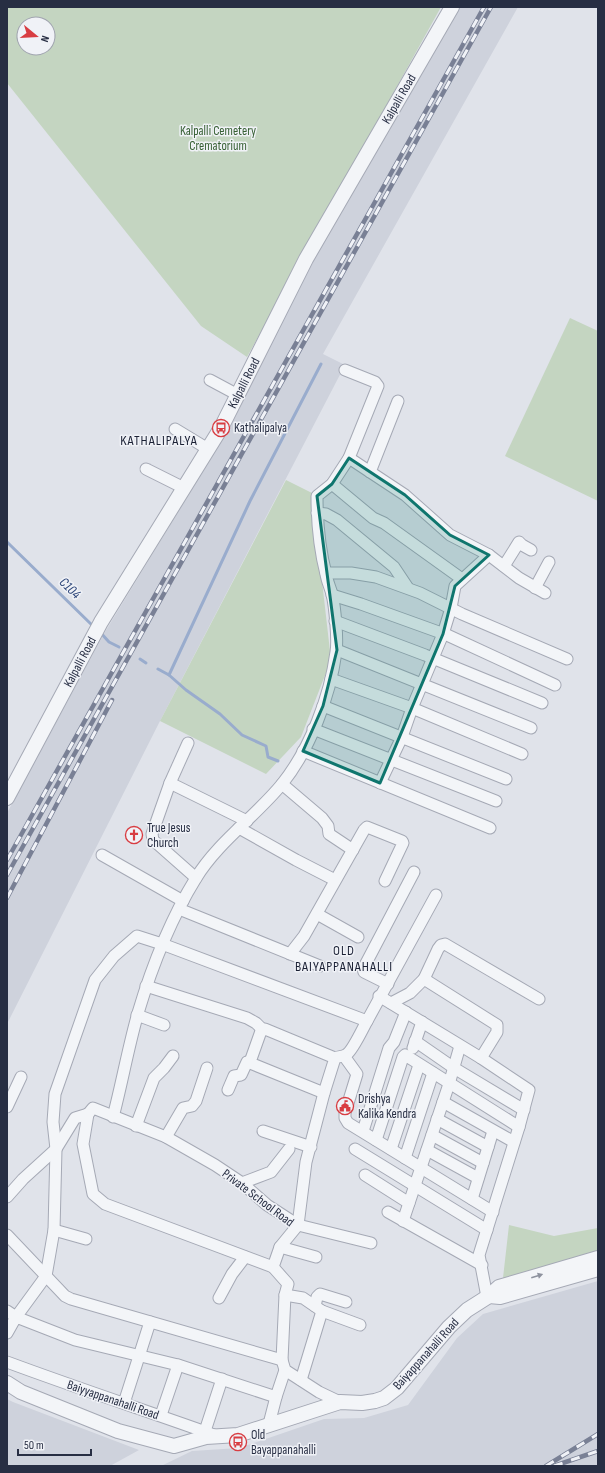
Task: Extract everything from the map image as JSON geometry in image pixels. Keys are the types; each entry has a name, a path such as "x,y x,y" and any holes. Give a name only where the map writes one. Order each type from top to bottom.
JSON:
{"street":[{"name":"Kalpalli Road","path":"7,798 97,630 221,428 306,258 452,7"},
{"path":"113,1117 137,1015 146,986 162,944 181,905 206,863 282,784 304,751 323,706 331,680 337,650 332,595 326,574 317,513 317,496 332,484 349,458 378,386 375,382 345,370"},
{"path":"210,380 238,395"},
{"path":"370,472 398,401"},
{"path":"175,429 208,449"},
{"path":"349,458 405,495 450,535 490,555 540,591 549,562"},
{"path":"146,469 184,488"},
{"path":"332,484 373,518 384,523 462,579"},
{"path":"317,513 326,514 337,520 394,567 408,588"},
{"path":"504,566 519,542 531,550"},
{"path":"380,783 402,737 412,708 433,658 451,608 455,586 490,555"},
{"path":"326,574 351,573 376,577 408,588 567,659"},
{"path":"332,595 361,604 442,634 555,685"},
{"path":"335,621 433,658 542,703"},
{"path":"337,650 531,728"},
{"path":"331,680 412,708 522,754"},
{"path":"323,706 506,779"},
{"path":"313,729 496,801"},
{"path":"188,743 170,783 152,837 153,840 196,878"},
{"path":"304,751 490,828"},
{"path":"170,783 243,824 296,860 335,880"},
{"path":"282,784 322,818 328,826 329,834 353,850"},
{"path":"290,954 304,936 367,827 402,841 402,845 385,881"},
{"path":"102,855 181,905 320,966"},
{"path":"388,984 364,972 363,969 414,872"},
{"path":"371,1243 298,1225 306,1162 324,1094 340,1057 349,1052 436,895"},
{"path":"317,914 358,937"},
{"path":"7,1333 12,1314 46,1276 54,1230 56,1149 53,1122 55,1094 95,980 114,956 136,936 162,944 367,1020"},
{"path":"391,1003 410,993 424,979 441,945 445,944 539,999"},
{"path":"424,979 498,1025 497,1032 481,1058"},
{"path":"146,986 247,1018 256,1023 263,1030 340,1057 357,1074 344,1113 348,1123 493,1212"},
{"path":"379,996 481,1058 528,1089 530,1092 479,1255 488,1297"},
{"path":"363,1131 389,1048 394,1042 406,1012"},
{"path":"137,1015 164,1026"},
{"path":"410,1058 422,1022"},
{"path":"228,1090 232,1078 241,1075 247,1062 250,1062 263,1030"},
{"path":"415,1041 454,1068 524,1110"},
{"path":"403,1221 449,1084 460,1046"},
{"path":"376,1140 403,1057 405,1055 519,1127"},
{"path":"136,1126 154,1078 173,1056"},
{"path":"250,1062 324,1094"},
{"path":"391,1149 419,1065"},
{"path":"166,1137 183,1108 192,1106 196,1101 207,1068"},
{"path":"405,1158 433,1073"},
{"path":"7,1107 22,1077"},
{"path":"443,1102 514,1142"},
{"name":"Private School Road","path":"88,1114 93,1108 166,1137 215,1165 242,1183 267,1205 298,1225 280,1247 273,1268"},
{"path":"7,1198 23,1179 56,1149 76,1118 88,1114 83,1144 93,1194 99,1200 105,1204 273,1268 288,1284 285,1295 284,1365 269,1424"},
{"path":"437,1119 488,1147"},
{"path":"263,1131 311,1147"},
{"path":"472,1199 493,1131"},
{"path":"432,1135 483,1163"},
{"path":"242,1183 271,1172 289,1149"},
{"path":"355,1149 487,1230"},
{"path":"427,1150 478,1178"},
{"path":"365,1175 409,1203"},
{"path":"388,1212 482,1266"},
{"path":"54,1230 86,1239"},
{"path":"7,1235 65,1296 284,1365 301,1380 319,1392 340,1402"},
{"path":"280,1247 316,1257"},
{"path":"219,1298 232,1274 245,1257"},
{"name":"Baiyappanahalli Road","path":"7,1383 21,1392 118,1431 174,1446 206,1437 238,1435 340,1402 375,1401 384,1398 397,1388 449,1327 467,1310 488,1297 499,1287 598,1258"},
{"name":"Baiyappanahalli Road","path":"488,1297 500,1297 598,1269"},
{"path":"301,1380 319,1308 317,1297 320,1294 346,1302"},
{"path":"285,1295 303,1298 319,1308 360,1325"},
{"path":"12,1314 75,1340 178,1365 276,1397"},
{"path":"124,1403 150,1322"},
{"name":"Baiyyappanahalli Road","path":"7,1362 219,1437"},
{"path":"160,1415 178,1365"},
{"path":"205,1431 222,1379"}],"highlighted area":[{"path":"349,458 405,495 450,535 489,555 455,586 443,634 380,783 303,751 323,706 337,650 317,496 332,484"}],"shaded area":[{"path":"457,7 518,7 323,354 345,365 160,721 7,1024 7,813 105,632 228,430 287,308"},
{"path":"598,1281 598,1466 161,1466 192,1451 239,1448 324,1419 364,1418 408,1405 457,1338 483,1314"},
{"path":"7,1399 139,1450 110,1466 7,1466"}],"green space":[{"name":"Kalpalli Cemetery Crematorium","path":"7,7 441,7 247,357 201,326 7,83"},
{"path":"570,318 598,331 598,501 505,456"},
{"path":"286,480 312,493 331,660 301,737 266,774 160,721"},
{"path":"509,1225 554,1236 598,1228 598,1252 503,1278"}],"waterway":[{"path":"158,669 169,675 250,501 321,364"},
{"name":"C104","path":"7,542 94,627"},
{"name":"C104","path":"100,632 109,642 119,647"},
{"name":"C104","path":"140,659 146,663"},
{"name":"C104","path":"169,675 186,690 220,714 242,735 266,746 268,757 278,761"}],"railway":[{"path":"7,860 484,7"},
{"path":"7,875 491,7"},
{"path":"7,898 112,700"},
{"path":"546,1466 598,1434"},
{"path":"554,1466 598,1451"}],"place":[{"name":"Kathalipalya","path":"221,428"},
{"name":"True Jesus Church","path":"134,835"},
{"name":"Drishya Kalika Kendra","path":"345,1106"},
{"name":"Old Bayappanahalli","path":"238,1442"}],"district":[{"name":"KATHALIPALYA","path":"159,440"},
{"name":"OLD BAIYAPPANAHALLI","path":"344,958"}]}
